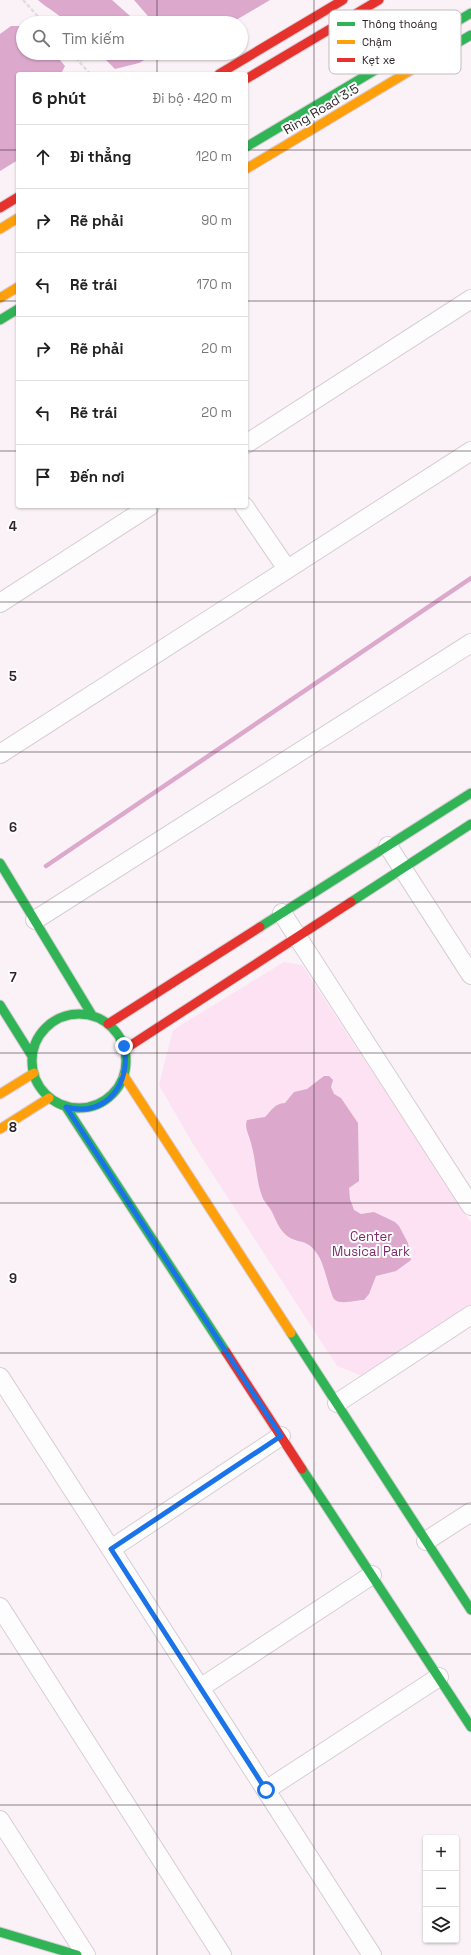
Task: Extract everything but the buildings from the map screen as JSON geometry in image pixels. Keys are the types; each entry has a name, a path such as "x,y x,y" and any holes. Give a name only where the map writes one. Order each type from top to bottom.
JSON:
{"street":[{"path":"248,57 343,0"},
{"path":"362,10 379,0"},
{"name":"Ring Road 3.5","path":"461,19 471,13"},
{"path":"248,78 329,30"},
{"name":"Ring Road 3.5","path":"461,41 471,35"},
{"path":"222,72 242,60"},
{"name":"Ring Road 3.5","path":"248,146 369,74"},
{"name":"Ring Road 3.5","path":"248,167 405,74"},
{"path":"0,208 16,198"},
{"path":"0,230 16,219"},
{"path":"0,298 16,288"},
{"path":"248,443 471,299"},
{"path":"0,320 16,309"},
{"path":"0,754 471,451"},
{"path":"0,603 147,508"},
{"path":"245,508 287,570"},
{"path":"35,920 471,642"},
{"path":"108,1024 471,793"},
{"path":"125,1049 471,824"},
{"path":"388,846 471,975"},
{"path":"0,863 92,1015"},
{"path":"282,913 471,1206"},
{"path":"0,1005 32,1056"},
{"path":"77,1014 92,1015 108,1024 117,1033 125,1049 127,1061 124,1076 117,1090 106,1101 91,1108 75,1109 59,1105 49,1098 36,1082 32,1056 39,1036 49,1024 62,1016 77,1014"},
{"path":"0,1094 34,1073"},
{"path":"124,1076 471,1610"},
{"path":"0,1129 49,1098"},
{"path":"66,1107 471,1727"},
{"path":"337,1403 471,1315"},
{"path":"0,1377 372,1955"},
{"path":"111,1549 281,1436"},
{"path":"426,1541 471,1512"},
{"path":"200,1688 372,1575"},
{"path":"0,1607 222,1955"},
{"path":"266,1790 439,1677"},
{"path":"0,1820 86,1955"},
{"path":"0,1932 77,1955"}],"path":[{"path":"23,0 38,16"},
{"path":"78,60 88,72"}],"green space":[{"name":"Center Musical Park","path":"284,962 302,965 471,1222 471,1308 365,1377 337,1366 193,1144 159,1085 173,1030"}],"shaded area":[{"path":"38,0 112,0 130,16 60,16"},
{"path":"134,0 270,0 243,16 148,16"},
{"path":"11,26 16,26 16,60 60,60 65,66 62,72 16,72 16,161 0,171 0,34"},
{"path":"106,60 144,60 139,63 115,69"},
{"path":"324,1076 329,1076 333,1080 331,1087 334,1094 341,1098 358,1123 359,1181 349,1188 350,1199 354,1210 361,1214 374,1212 395,1222 399,1226 408,1243 411,1260 396,1271 376,1276 369,1294 364,1300 341,1302 335,1300 331,1293 321,1260 314,1249 306,1243 290,1238 281,1230 262,1196 258,1183 253,1149 246,1128 247,1120 265,1117 276,1106 285,1103 294,1092 307,1089"}],"waterway":[{"path":"46,866 471,578"}],"traffic: fast":[{"path":"461,19 471,13"},
{"path":"461,41 471,35"},
{"path":"248,146 369,74"},
{"path":"0,320 16,310"},
{"path":"260,927 471,793"},
{"path":"351,902 471,824"},
{"path":"0,863 92,1015"},
{"path":"0,1005 32,1056"},
{"path":"79,1014 97,1017 112,1028 123,1043 126,1061 123,1079 112,1094 97,1105 79,1108 61,1105 46,1094 35,1079 32,1061 35,1043 46,1028 61,1017 79,1014"},
{"path":"66,1107 226,1352"},
{"path":"291,1333 471,1610"},
{"path":"302,1469 471,1727"},
{"path":"0,1932 77,1955"}],"traffic: slow":[{"path":"248,168 405,74"},
{"path":"0,229 16,219"},
{"path":"0,298 16,288"},
{"path":"0,1094 34,1073"},
{"path":"124,1076 291,1333"},
{"path":"0,1129 49,1098"}],"traffic: jam":[{"path":"248,57 343,0"},
{"path":"362,10 379,0"},
{"path":"248,78 329,30"},
{"path":"222,72 242,60"},
{"path":"0,208 16,198"},
{"path":"125,1049 351,902"},
{"path":"108,1024 260,927"},
{"path":"226,1352 302,1469"}],"route":[{"path":"124,1046 127,1061 124,1076 117,1090 106,1101 91,1108 75,1109 66,1107 281,1436 111,1549 266,1790"}]}
